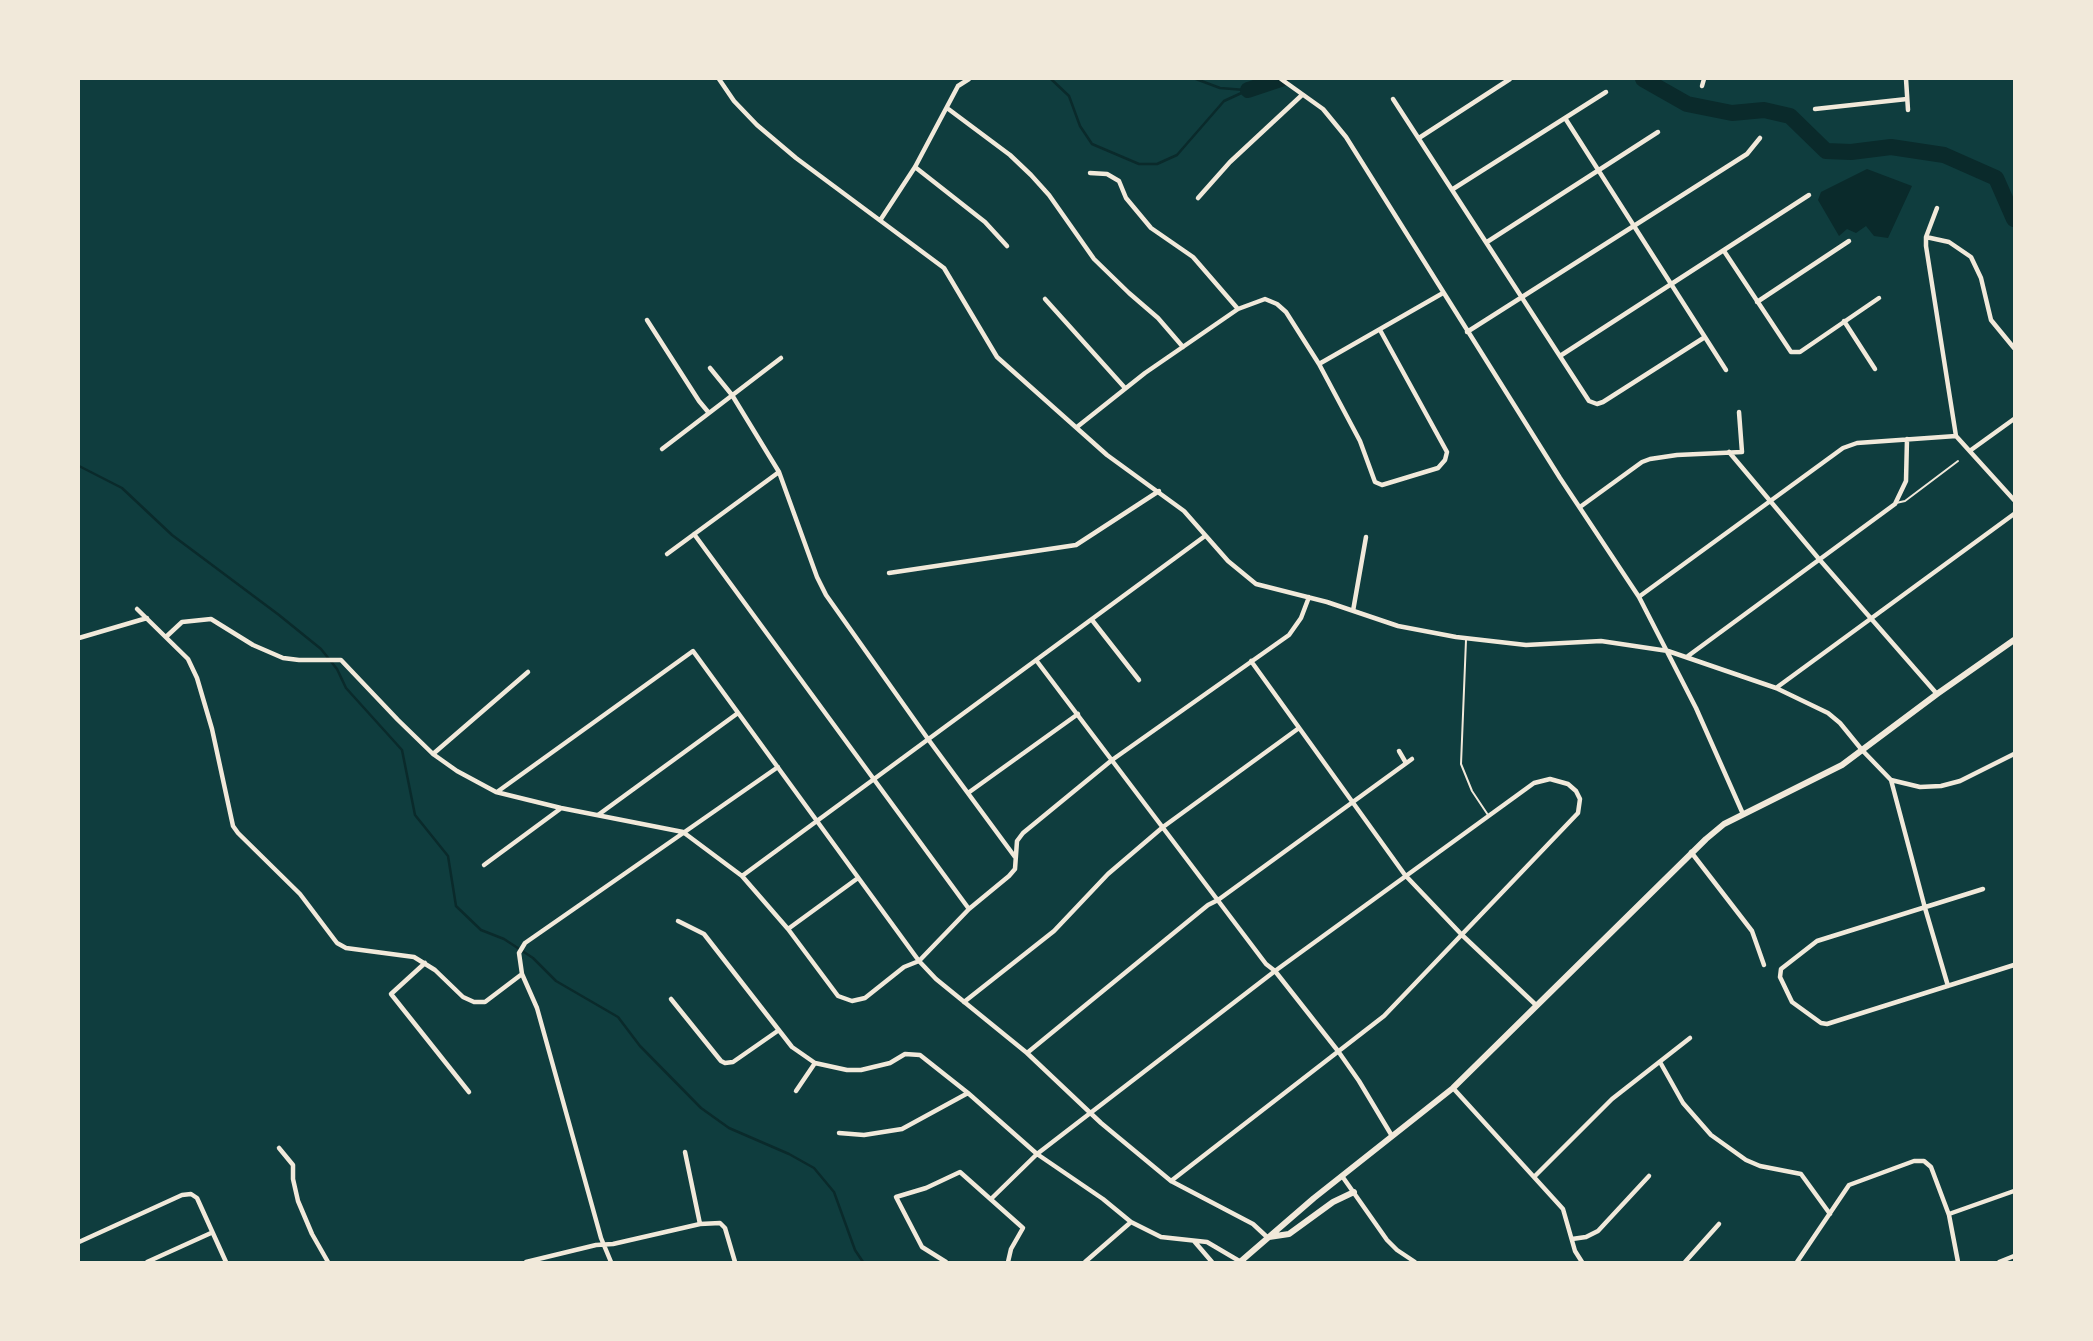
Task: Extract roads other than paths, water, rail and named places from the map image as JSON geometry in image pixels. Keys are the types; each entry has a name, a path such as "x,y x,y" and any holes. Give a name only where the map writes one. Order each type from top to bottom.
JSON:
{"main road":[{"path":"1240,1262 1267,1237 1453,1088 1691,852 1724,824 1842,765 2014,640"},
{"path":"1267,1237 1289,1234 1333,1202 1354,1192"}],"street":[{"path":"719,79 734,101 767,134 944,268 997,357 1107,455 1184,511 1228,561 1256,584 1308,597 1398,626 1466,639 1525,645 1601,640 1688,657 1776,688 1828,713 1891,779 1920,787 1941,786 1960,781 2014,754"},
{"path":"881,219 915,167 958,86 969,79"},
{"path":"1281,79 1323,109 1346,137 1467,332 1639,597 1696,708 1744,814"},
{"path":"1419,138 1510,79"},
{"path":"1702,86 1704,79"},
{"path":"1906,79 1908,110"},
{"path":"1453,189 1606,92"},
{"path":"1198,198 1230,162 1302,95"},
{"path":"1393,99 1587,398 1597,404 1705,337"},
{"path":"1815,109 1907,99"},
{"path":"947,108 1010,155 1031,175 1049,195 1094,259 1158,317 1183,347"},
{"path":"1565,118 1726,370"},
{"path":"1487,242 1658,132"},
{"path":"1467,332 1747,154 1760,138"},
{"path":"915,167 985,222 1007,246"},
{"path":"1090,173 1107,174 1119,181 1126,198 1151,228 1193,257 1238,309"},
{"path":"1560,356 1809,195"},
{"path":"1937,208 1926,237 1956,436 2014,500"},
{"path":"1926,237 1949,242 1971,257 1981,278 1991,320 2014,348"},
{"path":"1757,302 1849,241"},
{"path":"1724,251 1791,352 1800,352 1879,298"},
{"path":"1319,364 1443,293"},
{"path":"1045,299 1125,388"},
{"path":"1077,427 1125,388 1238,309 1265,299 1286,312 1319,364 1360,441 1375,482 1382,485 1438,468 1447,452 1380,330"},
{"path":"647,320 709,413"},
{"path":"1844,321 1875,369"},
{"path":"662,449 781,358"},
{"path":"710,368 732,395 779,472 817,577 827,595 928,739 1017,859"},
{"path":"1580,507 1650,458 1742,452 1739,412"},
{"path":"1971,450 2014,419"},
{"path":"1639,597 1849,444 1956,436"},
{"path":"1688,657 1895,504 1906,481 1907,439"},
{"path":"1729,452 1937,694"},
{"path":"667,554 779,472"},
{"path":"889,573 1076,545 1159,491"},
{"path":"1776,688 2014,514"},
{"path":"694,534 969,909"},
{"path":"742,876 1205,536"},
{"path":"1353,611 1366,537"},
{"path":"167,636 182,622 211,619 253,645 283,658 341,660 433,754 457,771 496,792 682,832 742,876 788,929 838,996 852,1002 860,1001 904,967 919,961 969,909 1009,876 1015,869 1017,841 1023,833 1112,760 1289,635 1301,618 1308,597"},
{"path":"137,609 188,659 197,678 212,729 229,817 238,833 300,894 337,943 346,947 404,955 425,962 463,997 474,1002 485,1002 522,974"},
{"path":"79,638 148,618"},
{"path":"1092,620 1139,680"},
{"path":"496,792 693,651 919,961 936,979 1027,1053 1091,1113 1171,1181 1253,1224 1267,1237"},
{"path":"1036,660 1266,964 1275,971 1338,1051 1392,1136"},
{"path":"1251,661 1405,875 1462,935 1537,1006"},
{"path":"433,754 528,672"},
{"path":"598,815 738,713"},
{"path":"968,793 1078,715"},
{"path":"964,1002 1054,931 1108,874 1163,827 1299,728"},
{"path":"1399,751 1406,763"},
{"path":"1027,1053 1208,905 1412,759"},
{"path":"611,1262 537,1008 522,974 519,953 528,942 778,767"},
{"path":"991,1199 1037,1154 1275,971 1488,815 1534,783 1550,779 1576,791 1580,799 1578,813 1384,1016 1171,1181"},
{"path":"1891,779 1924,908 1948,986"},
{"path":"484,864 561,808"},
{"path":"1691,852 1752,931 1764,965"},
{"path":"788,929 858,877"},
{"path":"1983,888 1812,943 1781,969 1780,976 1792,1002 1821,1023 1827,1024 2014,965"},
{"path":"678,921 704,934 792,1047 815,1063 846,1070 861,1070 890,1063 905,1054 916,1053 968,1093 1037,1154 1103,1199 1131,1222 1161,1237 1193,1240 1218,1247 1240,1262"},
{"path":"425,962 391,994 469,1092"},
{"path":"671,999 721,1061 729,1063 779,1030"},
{"path":"1534,1177 1612,1099 1690,1038"},
{"path":"1660,1062 1683,1103 1706,1130 1746,1160 1760,1166 1801,1174 1830,1214"},
{"path":"796,1091 815,1063"},
{"path":"1453,1088 1563,1209 1575,1251 1582,1262"},
{"path":"839,1133 864,1135 902,1129 968,1093"},
{"path":"279,1147 293,1166 298,1200 328,1262"},
{"path":"685,1152 701,1224"},
{"path":"1797,1262 1849,1185 1914,1161 1924,1161 1931,1167 1949,1214 1958,1262"},
{"path":"946,1262 922,1247 896,1197 926,1188 960,1172 1023,1228 1008,1262"},
{"path":"1342,1176 1387,1240 1415,1262"},
{"path":"1572,1239 1586,1237 1598,1231 1649,1176"},
{"path":"1949,1214 2014,1191"},
{"path":"79,1242 182,1195 191,1194 197,1198 226,1262"},
{"path":"1084,1262 1131,1222"},
{"path":"526,1262 701,1224 720,1223 725,1228 735,1262"},
{"path":"1685,1262 1719,1224"},
{"path":"147,1262 211,1233"},
{"path":"1193,1240 1212,1262"},
{"path":"1999,1262 2014,1256"}],"lane":[{"path":"1895,504 1905,501 1958,461"},
{"path":"1466,639 1461,764 1472,791 1488,815"}],"water":[{"path":"1867,169 1912,186 1888,238 1874,236 1866,226 1856,233 1847,229 1839,236 1818,200 1821,192"}],"waterway":[{"path":"1051,79 1069,96 1080,126 1092,144 1139,164 1157,164 1177,155 1224,101 1248,90"},
{"path":"1196,79 1220,88 1245,90"},
{"path":"1248,90 1281,79"},
{"path":"1643,79 1687,104 1732,113 1764,110 1790,116 1826,151 1851,152 1891,147 1944,155 1996,178 2014,219"},
{"path":"79,466 122,488 172,535 321,649 337,669 346,688 402,750 415,815 448,856 456,906 481,930 504,939 533,958 556,981 618,1017 640,1046 701,1108 729,1128 814,1168 834,1192 855,1250 863,1262"}]}
